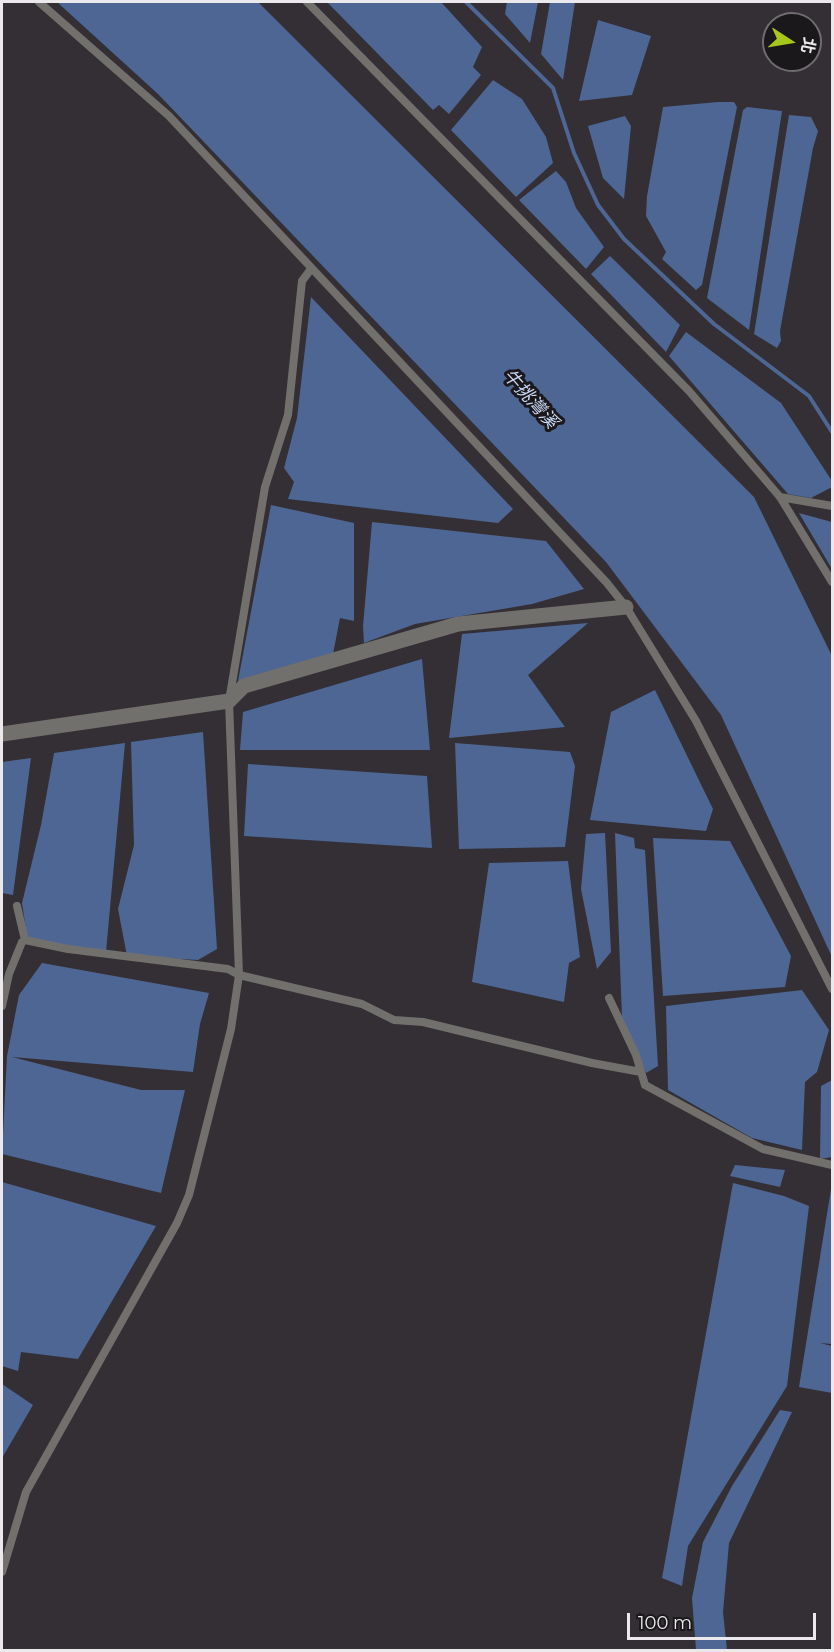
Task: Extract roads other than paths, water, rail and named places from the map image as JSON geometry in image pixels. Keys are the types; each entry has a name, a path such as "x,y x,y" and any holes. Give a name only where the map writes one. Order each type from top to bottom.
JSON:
{"street":[{"path":"2,734 229,701 244,686 458,624 626,607"}],"lane":[{"path":"39,2 169,116 598,574 626,607 696,721 832,989"},
{"path":"307,2 689,391 780,498 832,582"},
{"path":"2,1572 26,1492 177,1223 189,1195 231,1029 239,975 229,701 265,487 288,415 303,281 311,269"},
{"path":"780,498 832,506"},
{"path":"17,906 25,940"},
{"path":"2,1006 9,974 21,942 25,940 68,949 228,969 239,975 362,1004 394,1020 423,1022 592,1063 641,1072"},
{"path":"609,998 636,1055 645,1085 763,1149 832,1165"}],"water":[{"name":"牛挑灣溪","path":"57,2 258,2 754,497 832,656 832,957 721,715 606,562 158,94"},
{"path":"327,2 441,2 482,47 473,67 481,75 449,114 439,105 433,110"},
{"path":"507,2 538,2 530,43 505,14"},
{"path":"550,2 575,2 563,80 541,54"},
{"path":"598,20 651,36 632,95 579,101"},
{"path":"493,80 522,99 546,137 553,163 516,197 451,130"},
{"path":"734,102 737,107 702,285 696,290 662,259 666,252 646,216 647,196 663,107"},
{"path":"747,107 782,111 749,330 707,298 743,110"},
{"path":"789,115 811,117 818,131 780,331 781,341 777,348 754,334"},
{"path":"625,116 631,126 624,199 603,178 588,126"},
{"path":"556,171 566,182 576,208 604,247 586,269 519,200"},
{"path":"610,256 680,325 666,352 591,274"},
{"path":"311,297 513,509 498,523 288,499 294,482 284,468 297,418"},
{"path":"686,332 781,403 832,481 832,487 811,498 788,494 669,356"},
{"path":"271,505 354,523 354,621 340,618 333,654 238,681"},
{"path":"799,513 832,522 832,569"},
{"path":"372,522 546,541 584,589 532,604 415,624 364,643 363,626"},
{"path":"588,623 528,675 565,727 449,738 462,634"},
{"path":"422,659 430,750 240,750 243,712"},
{"path":"655,690 713,809 706,831 590,820 611,712"},
{"path":"203,732 217,949 198,960 127,956 118,909 134,845 131,742"},
{"path":"125,743 106,952 28,942 22,903 41,825 54,753"},
{"path":"455,743 570,752 575,766 565,847 459,849"},
{"path":"31,758 13,895 2,893 2,762"},
{"path":"248,764 427,776 432,848 244,836"},
{"path":"605,833 611,952 597,969 581,889 586,834"},
{"path":"615,833 634,838 635,848 645,850 658,1066 646,1073 622,1018"},
{"path":"653,838 730,841 791,956 785,987 663,996"},
{"path":"568,861 580,957 569,963 564,1002 472,982 489,863"},
{"path":"42,963 209,993 200,1024 193,1072 12,1057 141,1090 185,1090 161,1193 2,1154 7,1056 19,995"},
{"path":"802,990 829,1030 817,1072 805,1082 802,1150 752,1138 668,1090 666,1006"},
{"path":"832,1080 832,1157 820,1159 821,1086"},
{"path":"735,1165 785,1170 780,1187 730,1176"},
{"path":"2,1182 156,1226 78,1359 21,1352 18,1371 2,1366"},
{"path":"733,1183 784,1196 809,1206 787,1386 688,1546 682,1586 662,1578"},
{"path":"831,1189 832,1344 820,1343 832,1346 832,1393 799,1387"},
{"path":"2,1384 33,1405 2,1458"},
{"path":"780,1410 792,1412 729,1543 723,1612 727,1650 696,1650 692,1598 703,1542 732,1486"}],"waterway":[{"path":"466,2 553,88 574,153 598,205 624,239 714,324 809,396 832,432"}]}
